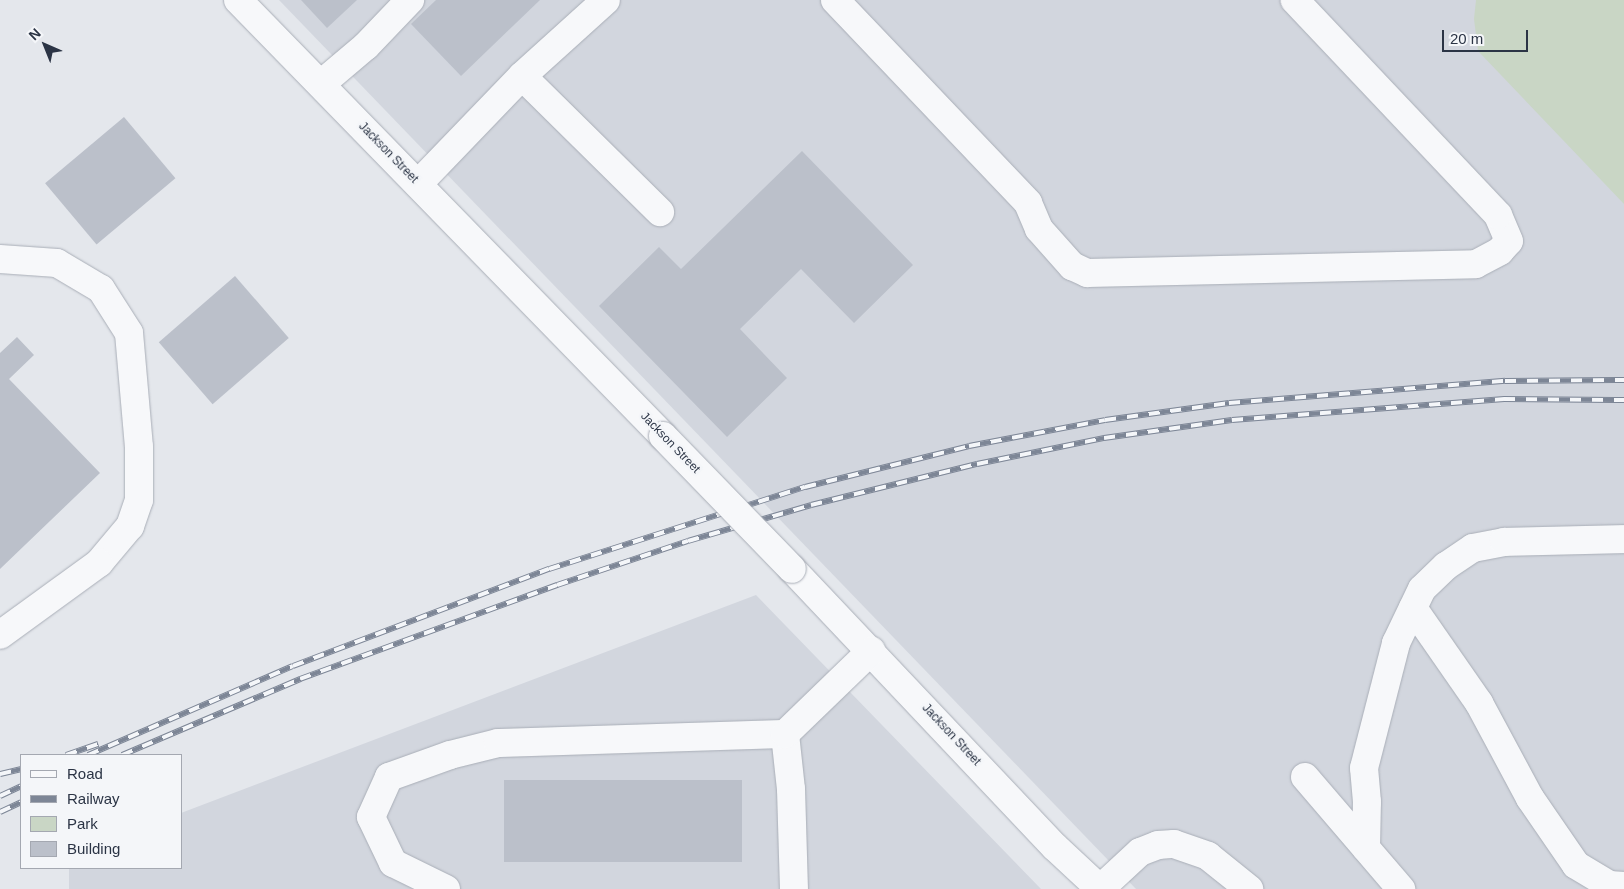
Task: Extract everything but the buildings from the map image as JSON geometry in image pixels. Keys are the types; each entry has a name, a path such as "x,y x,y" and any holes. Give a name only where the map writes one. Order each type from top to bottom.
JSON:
{"street":[{"name":"Jackson Street","path":"238,0 792,569 1055,847 1100,889"},
{"path":"321,84 366,46 410,0"},
{"path":"418,184 522,76 606,0"},
{"path":"835,0 1028,203 1039,229 1072,266 1087,273 1476,264 1500,251 1509,241 1498,215 1294,0"},
{"path":"522,76 660,212"},
{"path":"0,259 57,263 101,289 129,333 139,456 139,500 130,526 99,563 0,636"},
{"path":"1366,848 1367,802 1364,768 1396,643 1422,589 1446,566 1473,548 1504,542 1624,539"},
{"path":"1413,608 1479,703 1530,798 1576,865 1609,885 1624,886"},
{"path":"446,889 393,863 371,817 389,777 450,755 498,742 785,734 871,651"},
{"path":"785,734 791,789 794,889"},
{"path":"1306,777 1401,889"},
{"path":"1100,889 1140,852 1158,845 1174,844 1208,856 1249,889"}],"shaded area":[{"path":"279,0 1624,0 1624,889 1136,889"},
{"path":"756,595 1041,889 69,889 69,869 182,869 182,813"}],"green space":[{"path":"1476,0 1624,0 1624,204 1478,51 1474,19"}],"railway":[{"path":"90,754 293,666 549,569 805,487 969,446 1105,420 1229,403 1505,381 1624,380"},
{"path":"124,754 300,679 557,585 688,541 811,505 977,464 1104,438 1232,420 1504,399 1624,400"},
{"path":"69,754 98,744"},
{"path":"0,774 20,769"},
{"path":"0,796 20,786"},
{"path":"0,812 20,802"}]}
